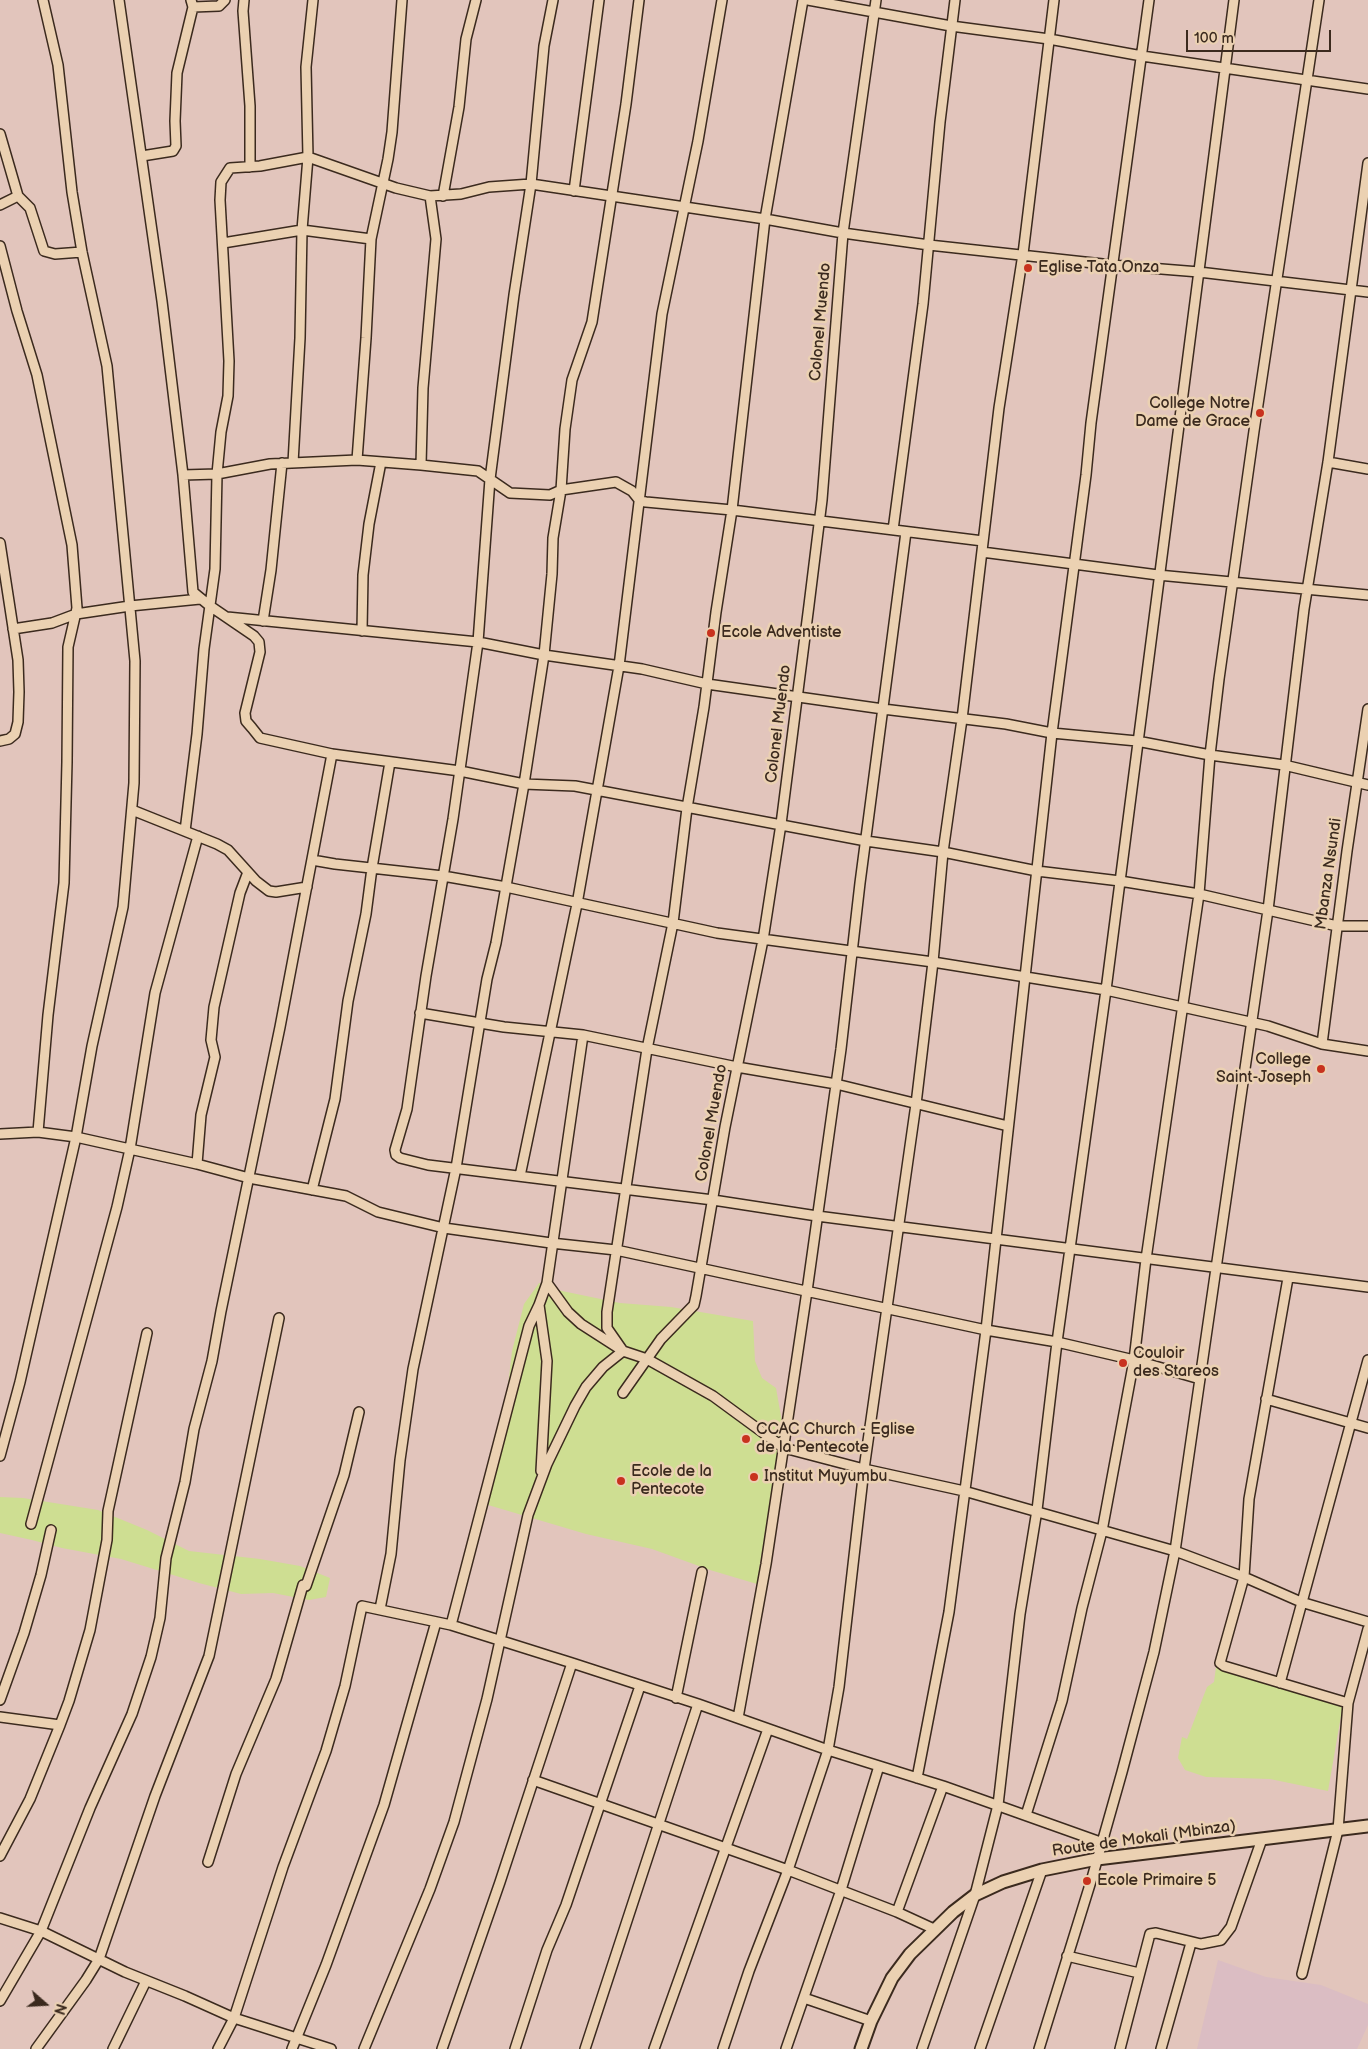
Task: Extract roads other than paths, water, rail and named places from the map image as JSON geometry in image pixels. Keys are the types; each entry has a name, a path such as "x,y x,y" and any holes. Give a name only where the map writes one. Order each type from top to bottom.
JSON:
{"street":[{"path":"0,1456 20,1382 76,1137 92,1046 123,907 132,810 135,661 107,366 82,252 72,192 58,65 43,0"},
{"path":"119,0 162,301 183,475 191,578 194,592 200,599 254,636 259,642 260,652 245,712 246,721 260,738 332,754 460,771 524,784 553,784 597,790 866,841 943,852 1037,871 1120,881 1199,894 1337,926 1368,926"},
{"path":"142,156 175,149 177,73 192,4 219,6 225,0"},
{"path":"244,0 243,19 250,106 250,167"},
{"path":"292,463 300,330 302,230 308,157 306,67 313,0"},
{"path":"357,460 371,239 392,132 402,0"},
{"path":"443,196 459,107 466,39 476,0"},
{"path":"553,0 544,46 531,184 514,295 490,478 478,642 460,771 420,1013 407,1109 395,1150 400,1158 456,1168 624,1188 817,1216 900,1225 996,1239 1216,1266 1288,1278 1368,1287"},
{"path":"574,191 599,0"},
{"path":"380,1609 391,1554 400,1460 413,1369 456,1168 524,784 544,655 552,574 553,538 561,490 565,429 572,380 592,322 640,0"},
{"path":"520,1176 577,904 619,666 662,314 698,141 722,0"},
{"path":"623,1351 607,1328 606,1321 624,1188 647,1048 674,923 687,808 732,510 765,219 803,0"},
{"path":"808,0 951,26 1049,39 1142,56 1368,89"},
{"name":"Colonel Muendo","path":"623,1393 679,1318 694,1305 737,1066 763,940 798,697 819,521 843,233 876,0"},
{"path":"893,530 923,304 951,26 956,0"},
{"path":"723,2049 749,1971 788,1870 828,1750 839,1687 864,1469 916,1104 933,962 943,852 962,719 999,408 1023,254 1054,0"},
{"path":"917,1778 949,1612 986,1330 1052,733 1112,265 1149,0"},
{"path":"922,2049 975,1895 998,1805 1020,1614 1037,1510 1057,1342 1106,990 1158,575 1234,0"},
{"path":"1026,1815 1062,1701 1082,1608 1102,1531 1134,1360 1146,1258 1199,894 1210,756 1254,431 1278,282 1319,0"},
{"path":"0,134 18,196 30,208 44,252 55,254 82,252"},
{"path":"185,831 197,734 200,685 215,569 217,474 221,432 228,396 228,352 220,200 221,182 230,168 250,167 308,157 413,193 430,196 461,194 489,187 531,184 765,219 843,233 1112,265 1199,272 1368,292"},
{"path":"1039,2049 1102,1843 1154,1652 1174,1551 1268,910 1284,765 1308,589 1328,462 1368,164"},
{"path":"0,205 18,196"},
{"path":"421,465 423,388 436,239 430,196"},
{"path":"223,242 302,230 371,239"},
{"path":"0,246 17,311 37,375 58,473 72,545 76,614 68,647 64,884 48,1015 38,1132"},
{"path":"183,475 217,474 282,463 357,460 421,465 473,470 490,478 510,493 550,495 561,490 616,482 632,491 640,501 732,510 983,541"},
{"path":"362,631 362,575 369,524 381,462"},
{"path":"1328,462 1368,469"},
{"path":"263,621 271,570 282,463"},
{"path":"738,1718 766,1564 807,1291 854,951 866,841 906,532"},
{"path":"0,543 18,660 18,722 15,734 10,739 0,741"},
{"path":"982,552 1158,575 1368,595"},
{"path":"13,628 52,623 76,614 200,599"},
{"path":"225,617 478,642 544,655 619,666 707,684 883,710 1006,724 1052,733 1137,741 1210,756 1284,765 1368,785"},
{"name":"Mbanza Nsundi","path":"1322,1044 1368,709"},
{"path":"0,2001 42,1931 90,1808 132,1714 151,1657 160,1618 166,1558 185,1482 194,1430 212,1361 332,754"},
{"path":"312,1190 335,1099 348,1000 366,914 390,762"},
{"path":"132,810 228,850 256,881 269,891 276,892 307,887"},
{"path":"31,1524 117,1207 130,1149 155,992 198,836"},
{"path":"312,860 443,876 506,887 717,933 933,962 1106,990 1182,1006 1252,1024 1268,1026 1322,1044 1368,1051"},
{"path":"197,1164 201,1115 215,1057 211,1040 214,1007 240,893 248,872"},
{"path":"420,1013 480,1024 582,1035 836,1084 1008,1126"},
{"path":"451,1625 528,1326 539,1305 547,1283 551,1243 582,1035"},
{"path":"0,1134 38,1132 76,1137 197,1164 248,1178 346,1196 378,1212 444,1228 616,1250 986,1330 1057,1342 1134,1360 1200,1379"},
{"path":"1288,1278 1250,1499 1244,1577 1220,1663 1221,1665 1280,1684 1348,1703"},
{"path":"547,1283 568,1312 581,1324 623,1351 648,1359 712,1396 784,1448 1037,1510 1174,1551 1244,1577 1301,1602 1368,1622"},
{"path":"539,1305 547,1361 540,1482"},
{"path":"36,2049 99,1959 154,1796 211,1650 279,1318"},
{"path":"0,1856 30,1799 60,1725 90,1630 107,1540 108,1511 147,1333"},
{"path":"364,2049 430,1889 454,1822 487,1699 528,1514 547,1464 571,1413 586,1387 603,1367 623,1351"},
{"path":"1280,1684 1368,1360"},
{"path":"1266,1399 1368,1428"},
{"path":"208,1862 236,1774 276,1679 304,1586 344,1475 359,1412"},
{"path":"0,1700 5,1691 36,1591 50,1530"},
{"path":"676,1698 702,1572"},
{"path":"218,2049 234,2018 283,1867 326,1750 345,1686 362,1606 451,1625 572,1662 828,1750 943,1786 1102,1843"},
{"path":"292,2049 326,1965 384,1805 436,1622"},
{"path":"1302,1974 1338,1830 1348,1703 1368,1631"},
{"path":"442,2049 572,1662"},
{"path":"515,2049 547,1950 566,1905 640,1686"},
{"path":"585,2049 698,1704"},
{"path":"0,1717 60,1725"},
{"path":"654,2049 768,1729"},
{"path":"786,2049 842,1890 879,1766"},
{"path":"533,1780 842,1890 934,1929"},
{"path":"897,1912 943,1786"},
{"name":"Route de Mokali (Mbinza)","path":"861,2049 871,2022 892,1978 910,1954 934,1929 975,1895 1003,1882 1042,1870 1097,1859 1368,1826"},
{"path":"1120,2049 1139,1973 1149,1938 1153,1932 1191,1943 1213,1943 1221,1940 1226,1935 1262,1839"},
{"path":"980,2049 1042,1870"},
{"path":"0,1918 42,1931 146,1981 234,2018 296,2040 331,2049"},
{"path":"1161,2049 1191,1943"},
{"path":"1067,1956 1139,1973"},
{"path":"113,2049 146,1981"},
{"path":"804,1998 871,2022"}],"place":[{"name":"Eglise Tata Onza","path":"1028,268"},
{"name":"College Notre Dame de Grace","path":"1260,413"},
{"name":"Ecole Adventiste","path":"711,633"},
{"name":"College Saint-Joseph","path":"1321,1069"},
{"name":"Couloir des Stareos","path":"1123,1363"},
{"name":"CCAC Church - Eglise de la Pentecote","path":"746,1439"},
{"name":"Institut Muyumbu","path":"754,1477"},
{"name":"Ecole de la Pentecote","path":"621,1481"},
{"name":"Ecole Primaire 5","path":"1087,1881"}]}
